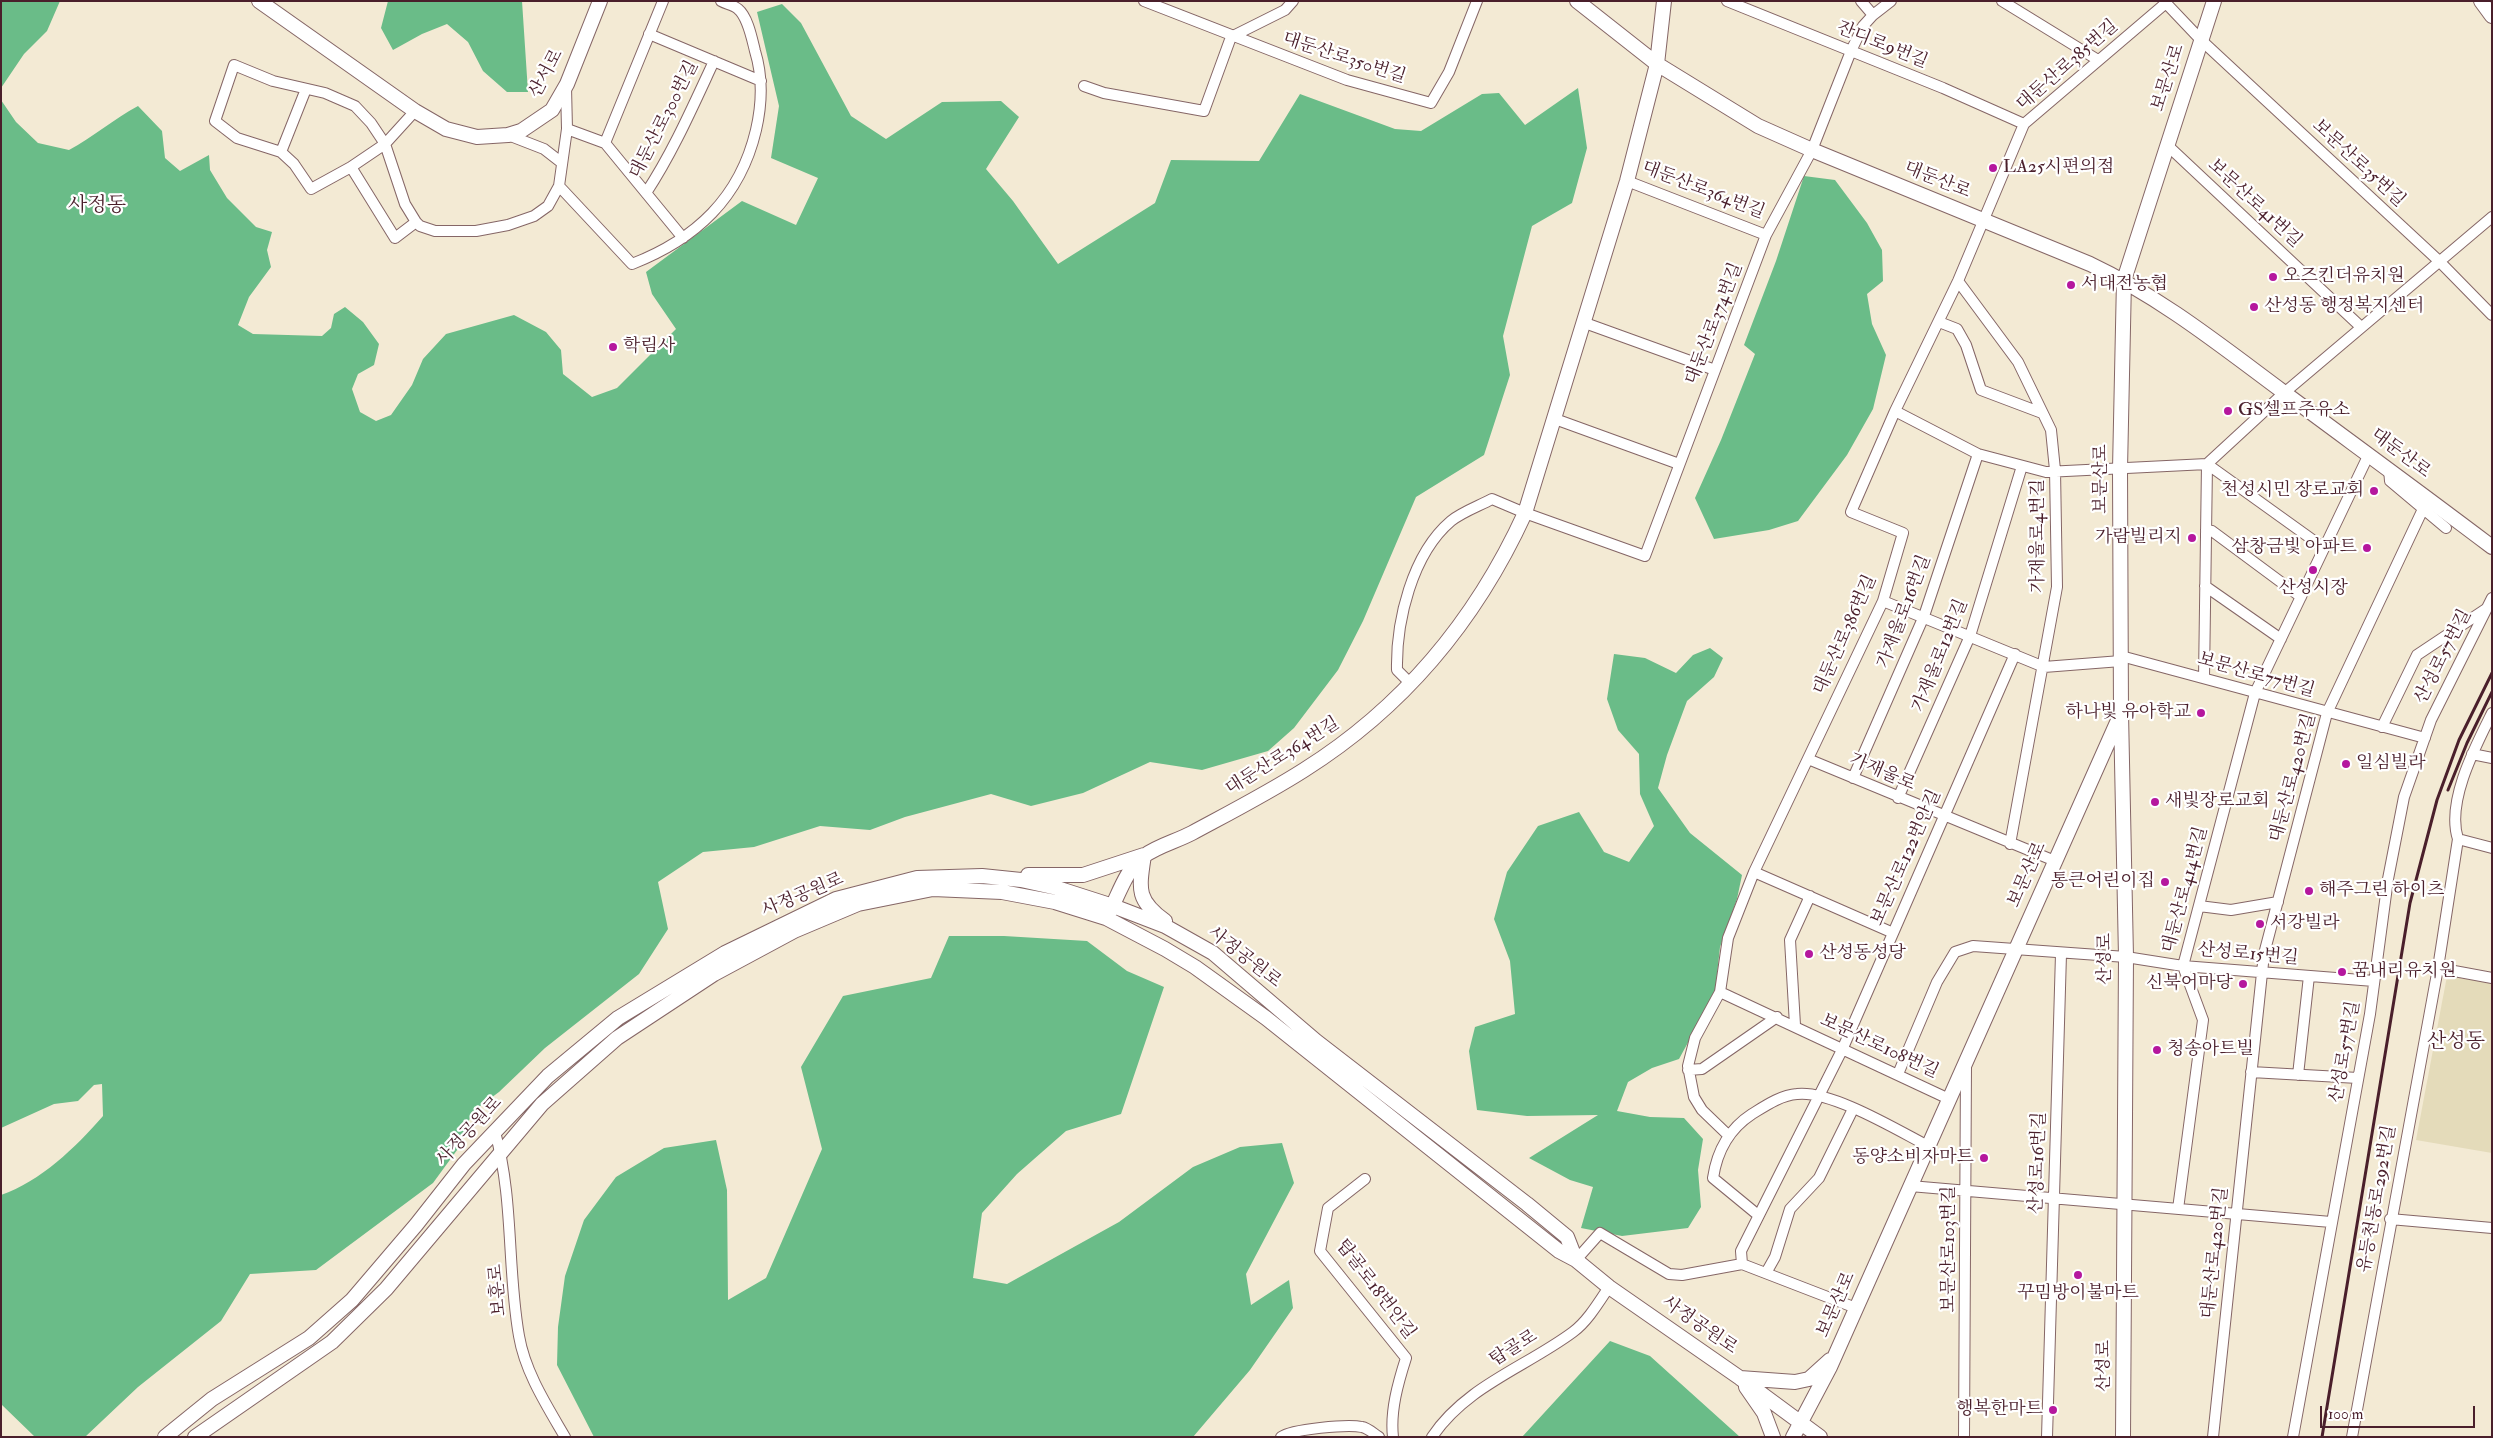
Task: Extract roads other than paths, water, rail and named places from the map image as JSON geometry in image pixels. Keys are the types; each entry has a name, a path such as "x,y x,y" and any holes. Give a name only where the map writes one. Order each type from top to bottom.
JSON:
{"main road":[{"name":"산서로","path":"259,1 414,111 446,129 477,137 508,135 521,131 552,110 566,84 600,1"},
{"name":"대둔산로","path":"1577,1 1657,64 1758,126 2124,280 2166,306 2369,454 2492,547"},
{"name":"대둔산로364번길","path":"1109,912 1130,870 1144,855 1192,833 1305,770 1339,747 1378,716 1441,651 1476,604 1505,557 1525,513 1585,323 1627,181 1657,64 1664,1"},
{"name":"보문산로","path":"1793,1437 1856,1308 2121,713 2120,469 2124,280 2214,1"},
{"path":"2481,1 2492,16"},
{"name":"산성로","path":"2121,713 2126,958 2123,1437"},
{"path":"982,876 1083,875 1144,855 1140,890 1143,902 1150,910 1194,942"},
{"name":"사정공원로","path":"165,1437 212,1399 309,1338 352,1300 416,1225 464,1164 548,1076 618,1018 745,942 836,899 917,878 982,876 1021,880 1057,888 1109,912 1195,967 1266,1018 1559,1251 1576,1260 1609,1287 1740,1378 1820,1437"},
{"name":"사정공원로","path":"195,1437 205,1428 332,1342 386,1289 542,1104 617,1038 714,974 794,931 858,904 933,889 1002,892 1109,912 1165,926 1194,942 1212,953 1316,1042 1527,1204 1566,1237 1576,1260"},
{"path":"1740,1378 1796,1382 1809,1379 1834,1356"},
{"path":"1740,1378 1764,1413 1773,1437"}],"street":[{"path":"567,129 605,143 663,1"},
{"path":"560,186 632,264 662,252 684,238 712,214 735,186 750,154 760,113 759,64 749,28 739,9 721,1"},
{"name":"대둔산로350번길","path":"1144,1 1231,37 1347,80 1431,103 1449,72 1477,1"},
{"path":"1084,86 1104,93 1204,111 1231,37 1286,10 1293,1"},
{"name":"잔디로9번길","path":"1727,1 2024,124"},
{"path":"1861,1 1873,15"},
{"name":"대둔산로374번길","path":"1525,513 1645,556 1766,235 1812,150 1850,51 1863,26 1873,15 1891,1"},
{"path":"2002,1 2098,60"},
{"name":"대둔산로385번길","path":"1985,220 2024,124 2165,2"},
{"name":"보문산로35번길","path":"2165,2 2201,40 2439,261 2492,315"},
{"name":"대둔산로300번길","path":"649,34 760,81"},
{"name":"대둔산로300번길","path":"605,143 646,193 684,125 714,61"},
{"path":"414,111 385,144 351,167 311,189 294,164 281,152 237,138 215,121 234,65 273,81 325,93 355,106 371,123 385,144 405,204 420,226 435,231 476,231 508,225 534,216 548,206 560,186 567,129 566,84"},
{"path":"281,152 306,89"},
{"path":"508,135 544,149 562,163"},
{"name":"보문산로41번길","path":"2168,145 2361,327"},
{"path":"351,167 395,238 416,222"},
{"name":"대둔산로364번길","path":"1627,181 1766,235"},
{"path":"646,193 684,238"},
{"path":"2204,678 2207,464 2284,393 2492,217"},
{"name":"대둔산로386번길","path":"1729,1136 1702,1110 1694,1097 1688,1070 1694,1038 1720,992 1728,938 1754,872 1883,601 1903,533 1851,512 1895,411 1939,322 1985,220"},
{"name":"가재울로4번길","path":"1958,281 2018,362 2051,430 2055,470 2057,587 2044,667 2010,844"},
{"path":"1939,322 1957,329 1966,345 1981,390 2042,413"},
{"path":"1585,323 1715,370"},
{"path":"1895,411 1978,454 2046,472 2055,470 2120,469 2207,464 2324,548"},
{"path":"1555,419 1679,464"},
{"name":"가재울로16번길","path":"1853,778 1924,616 1978,454"},
{"name":"대둔산로414번길","path":"2178,1209 2204,1020 2183,966 2255,693 2369,454"},
{"name":"가재울로12번길","path":"1898,798 1970,636 2022,466"},
{"path":"2389,469 2390,480 2446,528"},
{"path":"1410,683 1397,670 1396,648 1402,612 1416,572 1436,535 1452,520 1492,499 1525,513"},
{"name":"대둔산로420번길","path":"2213,1437 2261,973 2327,713 2423,508"},
{"path":"2206,530 2212,531 2301,597"},
{"path":"2205,586 2281,640"},
{"name":"산성로57번길","path":"2293,1437 2358,1078 2388,879 2404,797 2431,720 2492,598"},
{"path":"1883,601 1924,616 2044,667"},
{"path":"2382,727 2417,655 2487,608"},
{"name":"보문산로122번안길","path":"1742,1264 1741,1251 1842,1050 1891,932 2015,654"},
{"name":"보문산로77번길","path":"2044,667 2121,658 2204,678 2327,713 2425,738"},
{"name":"유등천동로292번길","path":"2352,1437 2390,1219 2438,968 2458,840 2454,827 2454,812 2472,754 2492,713"},
{"path":"2472,754 2492,758"},
{"name":"가재울로","path":"1808,759 2010,844 2055,860"},
{"path":"2458,840 2492,848"},
{"path":"1754,872 1891,932"},
{"name":"보문산로108번길","path":"1794,1025 1790,940 1810,896"},
{"path":"2199,906 2231,910 2278,902"},
{"path":"1898,1074 1937,982 1955,952 1973,946 2126,958"},
{"name":"산성로16번길","path":"2047,1437 2061,954"},
{"name":"산성로15번길","path":"2126,958 2183,966 2374,981"},
{"path":"2438,968 2492,978"},
{"name":"산성로15번길","path":"2298,1075 2309,976"},
{"name":"보문산로108번길","path":"1720,992 1949,1099"},
{"path":"1688,1070 1702,1070 1777,1017"},
{"name":"보문산로103번길","path":"1964,1437 1967,1190 1966,1061"},
{"path":"2251,1072 2358,1078"},
{"path":"1758,1215 1713,1178 1716,1157 1729,1136 1745,1119 1770,1103 1796,1094 1820,1095 1853,1108 1928,1146"},
{"path":"1766,1273 1775,1257 1790,1209 1819,1178 1853,1108"},
{"name":"보훈로","path":"495,1132 501,1153 519,1338 544,1401 565,1437"},
{"name":"탑골로18번안길","path":"1365,1179 1328,1208 1320,1251 1406,1358 1399,1379 1392,1423 1394,1437"},
{"path":"1910,1186 2331,1222"},
{"path":"2390,1219 2492,1228"},
{"path":"1576,1260 1600,1233 1669,1274 1682,1276 1742,1264 1856,1308"},
{"name":"탑골로","path":"1432,1437 1442,1423 1480,1389 1575,1332 1609,1287"},
{"path":"1281,1437 1287,1433 1326,1428 1363,1427 1379,1437"}],"railway":[{"path":"2322,1437 2410,903 2437,800 2459,740 2492,673"},
{"path":"2448,790 2467,743 2492,692"}],"place":[{"name":"LA25시편의점","path":"1993,168"},
{"name":"오즈킨더유치원","path":"2273,277"},
{"name":"서대전농협","path":"2071,285"},
{"name":"산성동 행정복지센터","path":"2254,307"},
{"name":"학림사","path":"613,347"},
{"name":"GS셀프주유소","path":"2228,411"},
{"name":"천성시민 장로교회","path":"2374,491"},
{"name":"가람빌리지","path":"2192,538"},
{"name":"삼창금빛 아파트","path":"2367,548"},
{"name":"산성시장","path":"2313,570"},
{"name":"하나빛 유아학교","path":"2201,713"},
{"name":"일심빌라","path":"2346,764"},
{"name":"새빛장로교회","path":"2155,802"},
{"name":"통큰어린이집","path":"2165,882"},
{"name":"해주그린 하이츠","path":"2309,891"},
{"name":"서강빌라","path":"2260,924"},
{"name":"산성동성당","path":"1809,954"},
{"name":"꿈내리유치원","path":"2342,972"},
{"name":"신북어마당","path":"2243,984"},
{"name":"청송아트빌","path":"2157,1050"},
{"name":"동양소비자마트","path":"1984,1158"},
{"name":"꾸밈방이불마트","path":"2078,1275"},
{"name":"행복한마트","path":"2053,1410"}],"district":[{"name":"사정동","path":"97,207"},
{"name":"산성동","path":"2456,1043"}]}
